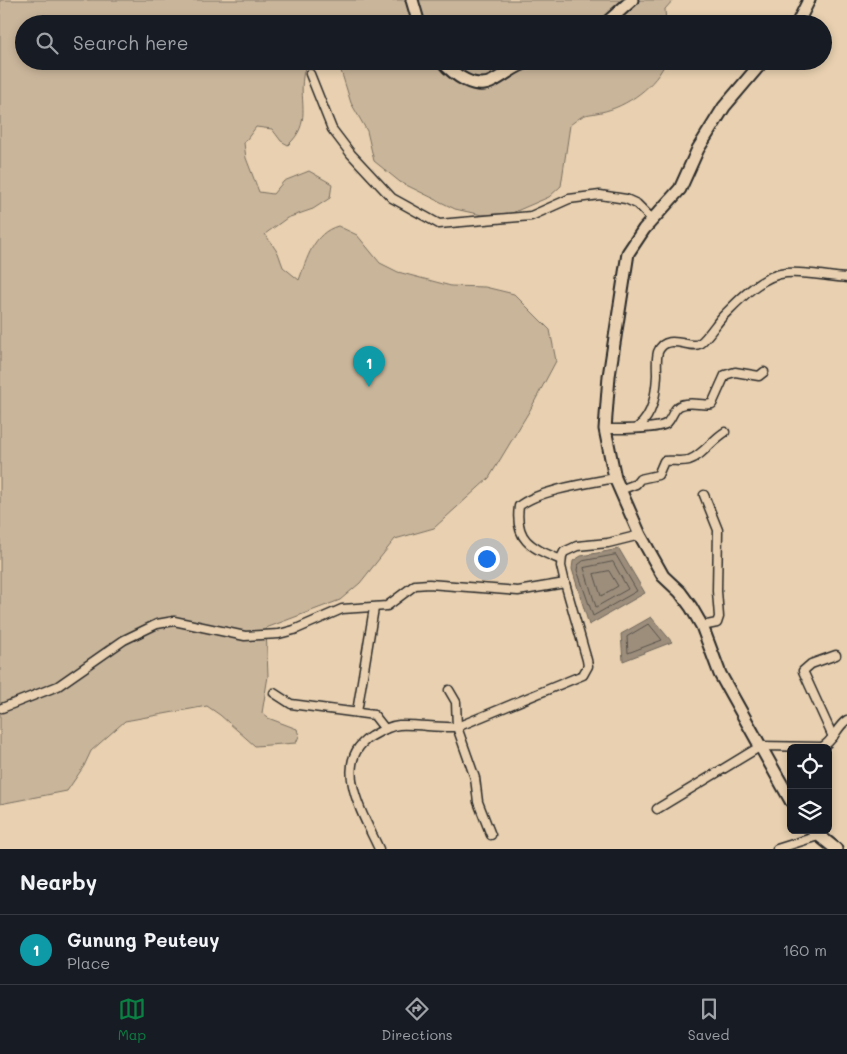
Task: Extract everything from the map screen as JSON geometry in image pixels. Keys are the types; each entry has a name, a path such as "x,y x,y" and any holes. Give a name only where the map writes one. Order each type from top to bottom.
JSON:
{"main road":[{"path":"412,0 416,15"},
{"path":"615,15 632,0"},
{"path":"802,15 809,0"},
{"path":"452,70 464,80 479,84 492,82 509,70"},
{"path":"755,70 724,107 698,149 683,184 652,220 632,246 626,258 605,411 605,429 614,478 640,534 663,576 684,596 702,626 720,674 787,794"},
{"path":"816,834 836,849"}],"street":[{"path":"310,74 332,128 351,154 392,198 439,224 531,216 569,199 592,196 626,199 637,204 652,220"},
{"path":"638,427 645,421 651,411 658,355 663,346 676,342 696,345 701,343 712,327 734,306 761,283 778,274 802,273 847,278"},
{"path":"605,429 638,427 649,429 662,426 667,423 674,410 682,404 712,404 725,375 734,372 759,376 764,372"},
{"path":"620,490 636,484 640,479 658,474 664,461 688,460 695,457 713,439 724,432"},
{"path":"561,560 531,546 520,532 517,520 519,506 526,501 566,488 614,478"},
{"path":"702,626 717,623 720,617 717,591 718,530 704,495"},
{"path":"379,849 354,794 353,759 362,743 385,729 398,725 439,728 457,727 579,678 586,672 587,660 565,583 561,560 564,552 570,548 586,544 608,543 640,534"},
{"path":"2,708 58,686 124,640 157,624 174,621 245,636 262,636 294,630 342,609 387,606 415,585 429,584 518,591 565,583"},
{"path":"357,712 374,608"},
{"path":"833,737 803,671 810,664 836,655"},
{"path":"449,690 456,702 457,727 475,778 478,802 491,835"},
{"path":"274,693 291,704 374,715 385,729"},
{"path":"657,809 761,746 822,748 828,744 842,723 847,720"},
{"path":"777,849 813,834"}],"shaded area":[{"path":"0,0 673,0 665,9 665,15 15,15 15,70 305,70 302,86 302,121 295,137 288,145 281,141 272,129 256,127 244,143 246,158 259,192 273,194 284,181 309,171 332,184 330,198 313,209 287,218 265,234 278,253 283,267 299,280 312,248 322,234 338,226 357,235 380,263 398,272 451,286 485,287 514,294 550,330 556,361 530,410 489,478 434,528 395,539 360,583 340,600 266,628 268,676 262,713 268,718 297,729 299,736 296,743 255,746 207,706 125,721 91,751 84,766 67,791 0,804"},
{"path":"341,70 662,70 640,94 631,100 611,109 585,115 570,125 561,186 549,197 512,213 482,215 455,209 400,182 374,161 367,131 351,103"}],"water":[{"path":"619,549 645,593 589,625 572,569 573,561 581,556"},
{"path":"651,617 672,642 623,661 621,634"}],"place":[{"name":"Gunung Peuteuy","path":"369,387"}]}
